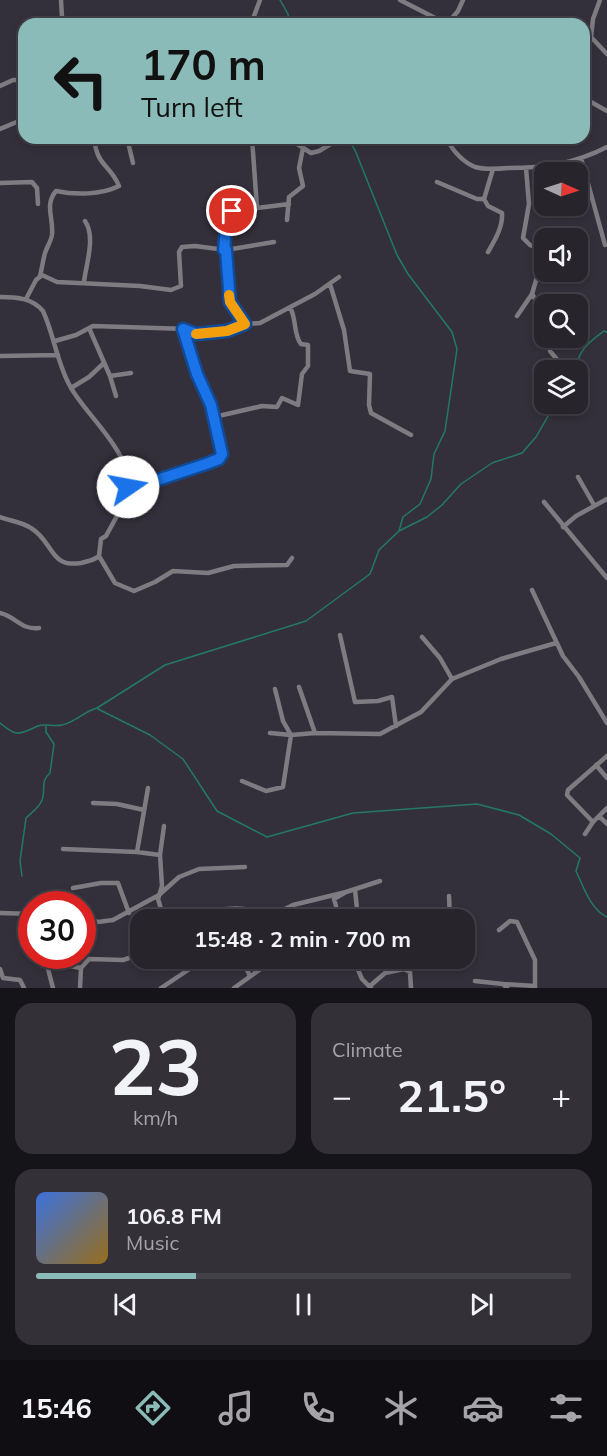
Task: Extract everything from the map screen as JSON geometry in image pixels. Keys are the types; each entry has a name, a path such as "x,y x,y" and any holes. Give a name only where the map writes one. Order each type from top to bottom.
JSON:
{"street":[{"path":"61,0 62,17"},
{"path":"254,18 261,0"},
{"path":"400,0 438,18"},
{"path":"451,18 463,0"},
{"path":"600,0 593,19 591,37 607,54"},
{"path":"0,86 18,80"},
{"path":"590,101 607,111"},
{"path":"0,129 18,122"},
{"path":"26,299 40,276 44,255 52,237 50,197 56,191 86,193 119,186 115,177 97,157 95,144"},
{"path":"128,144 133,163"},
{"path":"252,144 257,208"},
{"path":"297,144 310,153 331,144"},
{"path":"450,144 459,157 478,168 493,169 542,168 581,158 607,147"},
{"path":"287,220 289,197 303,186 299,168 303,148"},
{"path":"581,158 589,180 605,245"},
{"path":"526,168 529,204 523,238 534,246"},
{"path":"488,252 500,231 502,218 502,213 488,206 484,199 493,169"},
{"path":"0,183 32,182 37,188 38,204"},
{"path":"437,182 477,199 484,199"},
{"path":"245,324 230,302 225,250 226,228 232,211 289,204"},
{"path":"84,282 90,239 90,229 85,222"},
{"path":"40,276 55,282 84,282 171,290 181,286 179,252 182,247 195,246 225,250 274,242"},
{"path":"55,341 93,326 183,329 196,334 227,331 245,324 260,323 339,277"},
{"path":"517,316 532,294 536,282"},
{"path":"330,284 344,330 350,371 370,374 370,413 411,435"},
{"path":"0,297 26,299 35,303 43,311 71,388 103,430 121,460 128,481 127,490 106,536 101,538 99,556 115,583 134,591 173,571 208,573 219,572 234,566 287,565 292,558"},
{"path":"214,417 252,408 277,407 282,398 298,405 302,374 308,366 309,351 308,345 301,344 297,339 295,316 290,307"},
{"path":"89,328 110,376 116,396"},
{"path":"127,490 219,459 222,454 214,417 189,352 183,329"},
{"path":"0,356 58,355"},
{"path":"71,388 89,377 104,363"},
{"path":"110,376 131,373"},
{"path":"578,477 594,505"},
{"path":"563,527 594,505 607,499"},
{"path":"544,502 607,578"},
{"path":"0,517 29,526 50,547 56,559 63,563 70,565 94,560 99,556"},
{"path":"532,590 556,643 607,723"},
{"path":"0,613 15,619 21,626 29,629 39,628"},
{"path":"340,635 355,702 378,701 392,697 396,726"},
{"path":"422,637 440,658 452,679"},
{"path":"270,733 291,735 380,734 421,712 452,679 501,659 556,643"},
{"path":"299,687 315,733"},
{"path":"242,781 266,791 283,787 291,735 283,721 275,689"},
{"path":"593,822 567,795 568,790 607,756"},
{"path":"596,765 607,778"},
{"path":"137,852 148,788"},
{"path":"93,802 144,810"},
{"path":"585,834 607,808"},
{"path":"599,816 607,824"},
{"path":"161,909 159,895 163,882 160,855 164,826"},
{"path":"63,849 160,855"},
{"path":"96,921 103,923 129,913 159,895 179,877 199,869 245,867"},
{"path":"285,909 380,881"},
{"path":"73,888 101,883 118,883 129,913"},
{"path":"355,889 357,909"},
{"path":"337,909 334,899 346,892"},
{"path":"449,896 450,909"},
{"path":"0,913 18,914"},
{"path":"475,981 505,986 535,987 535,960 517,922 510,921 499,930"},
{"path":"96,959 102,961 130,958"},
{"path":"0,969 3,978 20,980 24,988"},
{"path":"48,969 53,988"},
{"path":"80,988 81,969"},
{"path":"161,988 190,969"},
{"path":"246,969 250,976"},
{"path":"234,988 257,969"},
{"path":"358,969 362,979 370,987 395,969"},
{"path":"408,969 411,988"}],"waterway":[{"path":"280,0 288,18"},
{"path":"351,144 397,255 408,274 452,332 457,349 445,431 434,454 431,479 420,504 403,517 399,531"},
{"path":"578,360 593,339 604,331 607,332"},
{"path":"0,723 15,733 41,725 67,724 165,665 306,621 370,574 379,550 399,531 427,517 442,505 461,484 492,463 522,453 536,437 549,414"},
{"path":"98,709 150,735 183,759 217,811 267,837 353,813 477,804 519,815 551,834 580,858 576,871 596,909 607,917"},
{"path":"22,876 20,861 26,818 41,803 44,782 50,773 54,744 46,732 46,726"}],"slow traffic":[{"path":"196,334 227,331 245,324 230,302 229,295"}],"route":[{"path":"128,487 127,490 206,464 219,459 222,454 211,405 197,374 183,329 196,334 227,331 245,324 230,302 226,250 224,250 226,228 232,211"}]}
